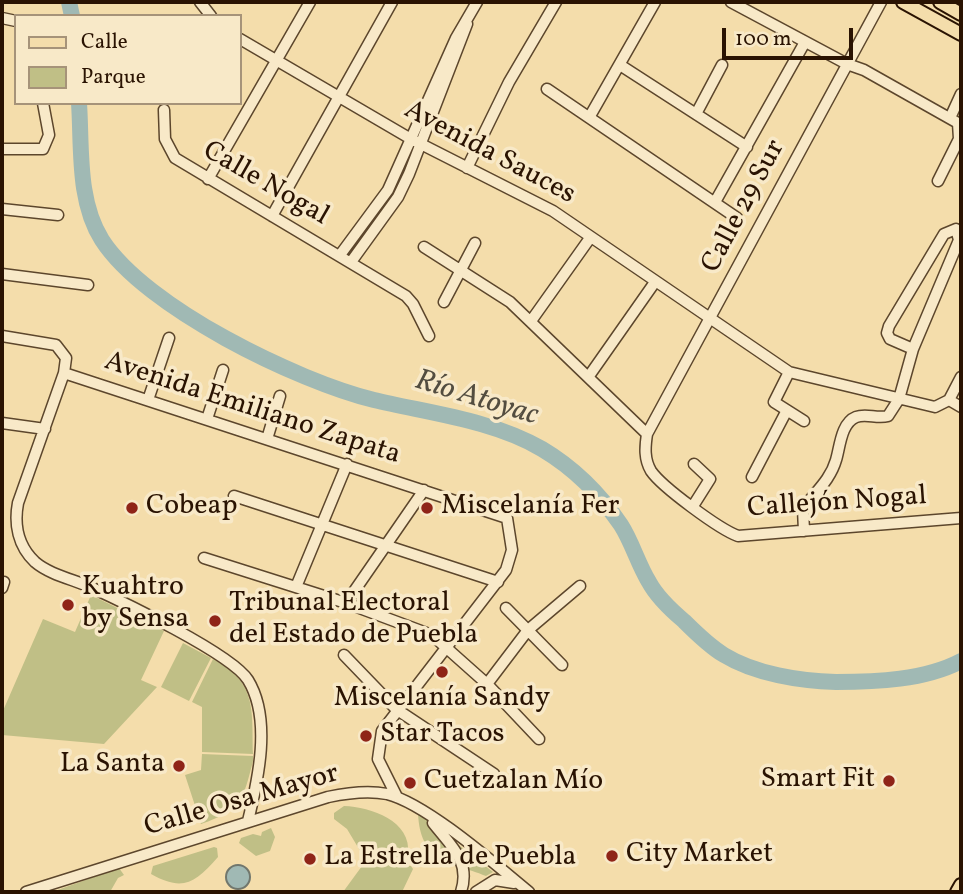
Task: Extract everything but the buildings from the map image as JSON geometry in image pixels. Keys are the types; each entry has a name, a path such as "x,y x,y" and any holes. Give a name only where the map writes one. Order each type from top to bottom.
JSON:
{"main road":[{"path":"903,2 961,34"},
{"path":"940,2 961,14"},
{"path":"957,892 961,884"}],"street":[{"path":"208,179 310,2"},
{"path":"272,216 392,2"},
{"path":"340,255 388,190 456,38 477,2"},
{"path":"467,168 509,82 556,2"},
{"path":"590,116 655,2"},
{"path":"731,2 847,64 864,70 958,123 960,139 938,181"},
{"name":"Calle 29 Sur","path":"647,434 881,2"},
{"path":"351,262 398,197 422,145 463,40 470,13"},
{"name":"Avenida Sauces","path":"242,40 411,139 553,211 789,372"},
{"path":"715,202 805,41"},
{"path":"620,65 747,147"},
{"path":"696,114 722,65"},
{"path":"547,89 737,218"},
{"path":"950,118 961,94"},
{"path":"2,149 35,151 48,143 43,105"},
{"name":"Calle Nogal","path":"164,110 168,150 186,166 406,296 414,304 429,337"},
{"path":"2,209 58,215"},
{"path":"804,531 803,509 818,494 833,468 847,424 853,418 861,416 888,416 893,409 901,393 913,349 960,240 956,229 944,234 889,326 887,333 890,339 913,349"},
{"path":"531,321 590,238"},
{"path":"444,302 475,243"},
{"path":"424,247 510,302 647,434"},
{"path":"2,274 88,285"},
{"path":"589,376 655,282"},
{"name":"Avenida Emiliano Zapata","path":"2,336 56,345 66,358 64,373 347,464 507,519 511,561 498,582"},
{"path":"148,400 169,338"},
{"path":"207,419 223,370"},
{"path":"804,421 774,402 789,372 901,393 935,407 949,400 961,377"},
{"path":"64,373 18,503 16,522 21,543 36,562 103,593 226,659 242,672 253,691 259,718 258,765 248,821"},
{"path":"267,439 280,396"},
{"path":"949,400 961,407"},
{"path":"752,477 786,412"},
{"path":"2,423 45,429"},
{"name":"Callejón Nogal","path":"647,434 645,448 650,469 724,531 738,536 961,518"},
{"path":"296,587 347,464"},
{"path":"694,464 710,479 694,504"},
{"path":"346,603 424,490"},
{"path":"234,496 498,582 396,709 382,731 377,750 381,768 397,797"},
{"path":"204,558 346,603 432,635 487,684 539,738"},
{"path":"487,684 528,630 580,586"},
{"path":"506,608 562,665"},
{"path":"344,655 396,709 494,774"},
{"name":"Calle Osa Mayor","path":"26,892 248,821 344,794 371,792 397,797 426,814 525,889"},
{"path":"426,814 464,865 466,876 461,892"},
{"path":"476,892 495,880 525,889"}],"green space":[{"path":"91,595 164,631 141,680 157,687 104,744 2,735 2,713 43,619 75,632"},
{"path":"183,643 211,658 189,701 161,687"},
{"path":"213,659 238,677 245,688 252,711 253,754 202,752 202,707 192,702"},
{"path":"202,754 253,756 253,761 239,802 225,814 201,824 185,775 201,770"},
{"path":"344,806 366,809 388,818 403,833 408,843 408,854 402,857 362,854 347,829 334,819 334,813"},
{"path":"418,813 493,872 486,876 449,862 431,851 424,841"},
{"path":"271,828 275,837 270,851 256,856 239,843 241,838 253,834 261,836 262,832"},
{"path":"217,848 218,857 195,879 188,882 172,883 151,874 153,866"},
{"path":"362,866 411,866 413,869 402,892 343,892"},
{"path":"119,868 124,875 118,878 110,892 52,892"}],"water":[{"path":"233,865 243,865 250,872 250,882 243,889 233,889 226,882 226,872"}],"waterway":[{"name":"Río Atoyac","path":"69,2 72,14"},
{"name":"Río Atoyac","path":"79,105 82,173 94,225 102,240 123,266 152,291 226,338 305,377 374,400 482,424 523,439 554,456 586,482 621,525 652,588 665,603 724,655 736,662 778,675 836,682 916,676 961,661"}],"place":[{"name":"Cobeap","path":"132,508"},
{"name":"Miscelanía Fer","path":"427,508"},
{"name":"Kuahtro by Sensa","path":"68,605"},
{"name":"Tribunal Electoral del Estado de Puebla","path":"215,621"},
{"name":"Miscelanía Sandy","path":"442,672"},
{"name":"Star Tacos","path":"366,736"},
{"name":"La Santa","path":"179,766"},
{"name":"Smart Fit","path":"889,781"},
{"name":"Cuetzalan Mío","path":"410,783"},
{"name":"City Market","path":"612,856"},
{"name":"La Estrella de Puebla","path":"310,859"}]}
